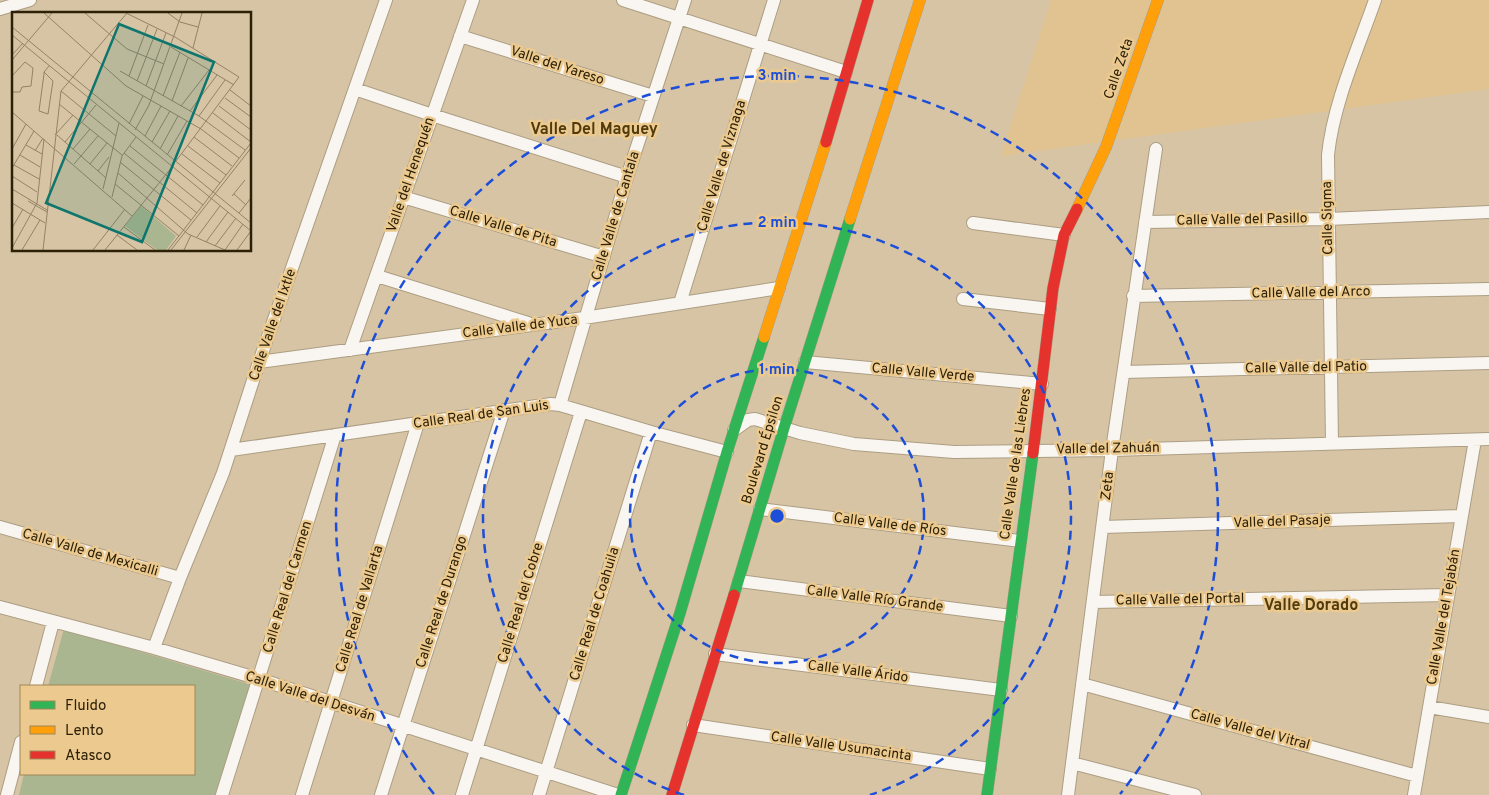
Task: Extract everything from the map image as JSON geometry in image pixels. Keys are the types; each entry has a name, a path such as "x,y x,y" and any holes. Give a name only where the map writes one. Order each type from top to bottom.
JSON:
{"street":[{"path":"0,9 30,0"},
{"name":"Calle Valle del Ixtle","path":"154,648 231,450 259,362 386,0"},
{"name":"Valle del Henequén","path":"350,350 473,0"},
{"path":"623,0 846,72"},
{"name":"Calle Valle de Cantala","path":"560,405 584,318 627,177 685,0"},
{"name":"Calle Valle de Viznaga","path":"680,303 774,0"},
{"path":"619,795 680,613 727,452 819,165 868,0"},
{"name":"Boulevard Épsilon","path":"672,795 739,581 784,428 920,0"},
{"name":"Calle Zeta","path":"1106,147 1158,0"},
{"name":"Calle Sigma","path":"1332,443 1328,219 1328,155 1330,134 1335,114 1375,0"},
{"name":"Valle del Yareso","path":"460,36 653,96"},
{"path":"355,88 432,115 627,177"},
{"name":"Calle Valle de las Liebres","path":"987,795 1056,272 1064,235 1106,147"},
{"name":"Zeta","path":"1068,795 1112,450 1156,148"},
{"name":"Calle Valle de Pita","path":"403,197 604,257"},
{"name":"Calle Valle del Pasillo","path":"1145,222 1328,219 1489,212"},
{"path":"973,223 1064,235"},
{"path":"377,276 532,324"},
{"name":"Calle Valle de Yuca","path":"259,362 584,318 779,288"},
{"name":"Calle Valle del Arco","path":"1133,296 1329,294 1489,289"},
{"path":"963,299 1050,309"},
{"name":"Calle Valle Verde","path":"805,362 1042,384"},
{"name":"Calle Valle del Patio","path":"1124,372 1489,363"},
{"name":"Calle Real de San Luis","path":"231,450 551,404 727,452"},
{"name":"Calle Real de Durango","path":"381,795 401,726 504,410"},
{"name":"Calle Real del Cobre","path":"462,795 581,412"},
{"name":"Valle del Zahuán","path":"734,430 748,420 755,419 800,433 831,440 881,447 954,452 1112,450 1489,439"},
{"name":"Calle Real de Vallarta","path":"302,795 418,423"},
{"name":"Calle Real de Coahuila","path":"539,795 651,432"},
{"name":"Calle Real del Carmen","path":"222,795 335,435"},
{"name":"Calle Valle del Tejabán","path":"1414,795 1460,516 1475,440"},
{"name":"Calle Valle de Ríos","path":"760,510 1020,541"},
{"name":"Valle del Pasaje","path":"1103,527 1460,516"},
{"name":"Calle Valle de Mexicalli","path":"0,527 180,578"},
{"name":"Calle Valle Río Grande","path":"739,581 1011,616"},
{"name":"Calle Valle del Portal","path":"1093,602 1447,595"},
{"name":"Calle Valle del Desván","path":"0,607 154,648 259,679 619,795"},
{"path":"36,685 53,622"},
{"name":"Calle Valle Árido","path":"715,654 1001,690"},
{"name":"Calle Valle del Vitral","path":"1082,684 1417,776"},
{"path":"1428,707 1489,717"},
{"name":"Calle Valle Usumacinta","path":"693,725 990,769"},
{"path":"7,795 20,746"},
{"path":"1072,763 1195,795"}],"shaded area":[{"path":"1051,0 1489,0 1489,89 1001,156"}],"green space":[{"path":"64,629 252,685 215,795 19,795 24,775 195,775 195,685 48,685"}],"traffic: fast":[{"path":"734,595 850,219"},
{"path":"621,795 680,613 727,452 764,337"},
{"path":"987,795 1033,453"}],"traffic: slow":[{"path":"850,219 920,0"},
{"path":"1077,209 1106,147 1158,0"},
{"path":"764,337 826,142"}],"traffic: jam":[{"path":"826,142 868,0"},
{"path":"1033,453 1053,288 1064,235 1077,209"},
{"path":"672,795 734,595"}],"district":[{"name":"Valle Del Maguey","path":"594,130"},
{"name":"Valle Dorado","path":"1311,606"}]}
